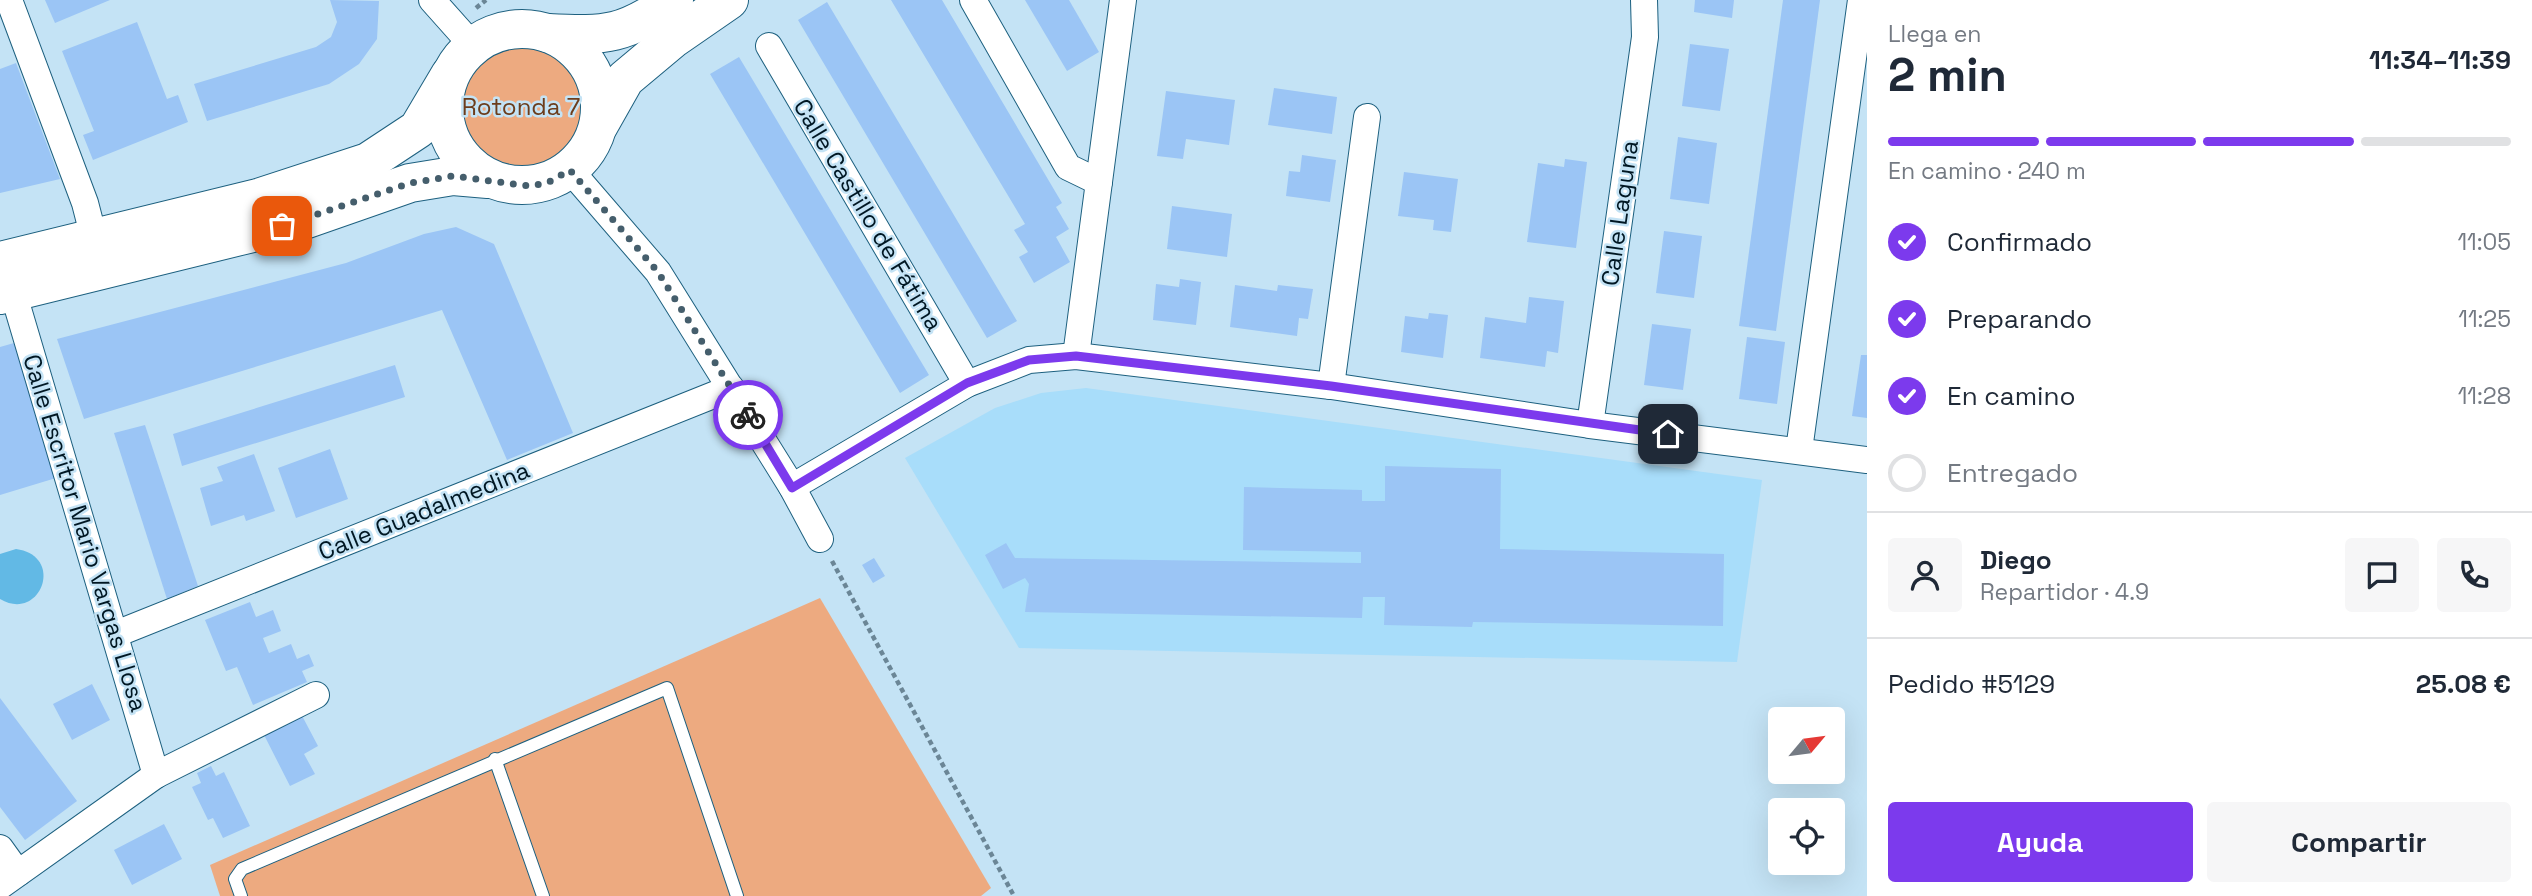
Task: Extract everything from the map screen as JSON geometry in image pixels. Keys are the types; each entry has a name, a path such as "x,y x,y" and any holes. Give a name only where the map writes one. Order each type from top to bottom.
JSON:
{"main road":[{"path":"4,283 94,238 258,198 368,162 418,129 459,50 499,32 515,29 600,36 642,22 674,0"},
{"path":"4,283 301,221 410,183 453,176 488,179 508,185 547,183 570,170 587,153 599,125 625,79 674,38 729,0"},
{"path":"548,33 567,43 585,60 595,80 601,103 599,125"},
{"path":"459,50 445,91 443,114 450,139 463,160 488,179"}],"street":[{"path":"9,0 85,203 94,238"},
{"path":"432,0 459,50"},
{"path":"973,0 1068,167 1099,182"},
{"path":"1076,356 1124,0"},
{"name":"Calle Laguna","path":"1590,425 1645,37 1644,0"},
{"path":"1800,450 1861,0"},
{"name":"Calle Castillo de Fátima","path":"769,46 967,383"},
{"path":"1331,386 1367,117"},
{"path":"570,170 658,272 792,488 820,539"},
{"name":"Calle Escritor Mario Vargas Llosa","path":"4,283 116,634 156,775"},
{"path":"792,488 967,383 1029,360 1076,356 1331,386 1590,425 1867,460"},
{"name":"Calle Guadalmedina","path":"116,634 731,388"},
{"path":"0,848 9,880 156,775 316,695"}],"lane":[{"path":"241,896 235,879 242,869 667,688 737,896"},
{"path":"495,759 543,896"}],"path":[{"path":"459,50 486,0"},
{"path":"820,539 1014,896"}],"shaded area":[{"path":"1086,388 1762,480 1737,662 1019,648 905,458 995,408 1041,393"},
{"path":"16,549 31,554 40,563 43,574 42,586 36,596 26,602 14,604 0,599 0,554"}],"green space":[{"name":"Rotonda 7","path":"522,44 546,49 566,63 580,83 585,107 580,131 566,151 546,165 522,170 498,165 478,151 464,131 459,107 464,83 478,63 498,49"},
{"path":"820,598 991,888 981,896 220,896 210,865"}],"building":[{"path":"45,0 110,0 55,23"},
{"path":"330,0 379,1 377,39 359,64 329,84 207,121 194,84 316,47 331,37 337,22"},
{"path":"891,0 942,0 1062,203 1056,207 1069,229 1056,237 1070,262 1034,283 1019,257 1028,252 1014,230 1025,224"},
{"path":"1025,0 1069,0 1099,52 1067,71"},
{"path":"1695,0 1734,0 1732,18 1694,12"},
{"path":"1783,0 1820,0 1776,331 1739,326"},
{"path":"827,2 1017,321 987,338 798,20"},
{"path":"137,22 167,99 178,95 188,122 93,160 83,135 94,131 62,51"},
{"path":"1690,44 1729,49 1720,111 1682,106"},
{"path":"739,57 929,375 900,393 710,74"},
{"path":"16,63 60,179 0,193 0,69"},
{"path":"1274,88 1337,97 1332,134 1268,125"},
{"path":"1166,91 1235,100 1229,145 1186,139 1183,159 1157,156"},
{"path":"1678,137 1717,143 1709,204 1670,199"},
{"path":"1302,155 1336,160 1330,202 1286,196 1289,171 1300,172"},
{"path":"1565,159 1587,162 1576,248 1527,242 1538,163 1564,167"},
{"path":"1404,172 1458,179 1451,232 1433,230 1434,220 1398,216"},
{"path":"1172,206 1232,214 1227,257 1167,249"},
{"path":"456,227 494,244 573,433 507,460 442,310 84,419 57,339 346,263 424,234"},
{"path":"1664,231 1702,236 1694,298 1656,293"},
{"path":"1180,279 1201,282 1196,325 1153,320 1156,284 1179,287"},
{"path":"1235,285 1277,291 1278,285 1313,289 1308,319 1299,318 1297,336 1230,327"},
{"path":"1529,297 1564,301 1558,353 1547,351 1545,367 1480,358 1485,317 1526,323"},
{"path":"1429,313 1448,315 1443,358 1401,352 1405,316 1428,319"},
{"path":"1652,324 1691,329 1683,390 1644,385"},
{"path":"1747,337 1785,342 1777,404 1739,399"},
{"path":"14,343 56,478 0,495 0,347"},
{"path":"1861,355 1867,355 1867,418 1852,416"},
{"path":"395,365 405,397 182,466 173,434"},
{"path":"145,425 198,586 167,599 114,433"},
{"path":"330,449 348,499 296,518 278,468"},
{"path":"254,454 275,511 246,521 244,515 211,526 200,488 223,481 217,467"},
{"path":"1385,466 1501,469 1500,549 1724,554 1723,626 1473,622 1472,627 1384,625 1385,597 1363,597 1362,618 1025,612 1029,584 1025,578 1003,589 985,555 1006,543 1015,558 1361,563 1361,552 1243,550 1244,487 1362,490 1362,501 1385,501"},
{"path":"874,558 885,576 873,583 862,565"},
{"path":"250,602 256,617 273,610 281,631 263,638 269,653 291,644 297,659 309,654 314,666 302,671 307,682 253,705 237,667 226,671 205,620"},
{"path":"92,684 110,720 72,740 53,704"},
{"path":"0,698 77,801 25,840 0,807"},
{"path":"299,710 318,746 304,754 315,774 290,786 261,729"},
{"path":"211,766 216,776 224,772 250,826 223,838 213,818 208,820 192,787 201,783 197,773"},
{"path":"164,824 182,859 132,885 114,850"}],"way so far":[{"path":"282,226 410,183 453,176 529,186 547,183 570,170 658,272 748,415"}],"route":[{"path":"748,415 792,488 967,383 1029,360 1076,356 1331,386 1668,434"}]}
